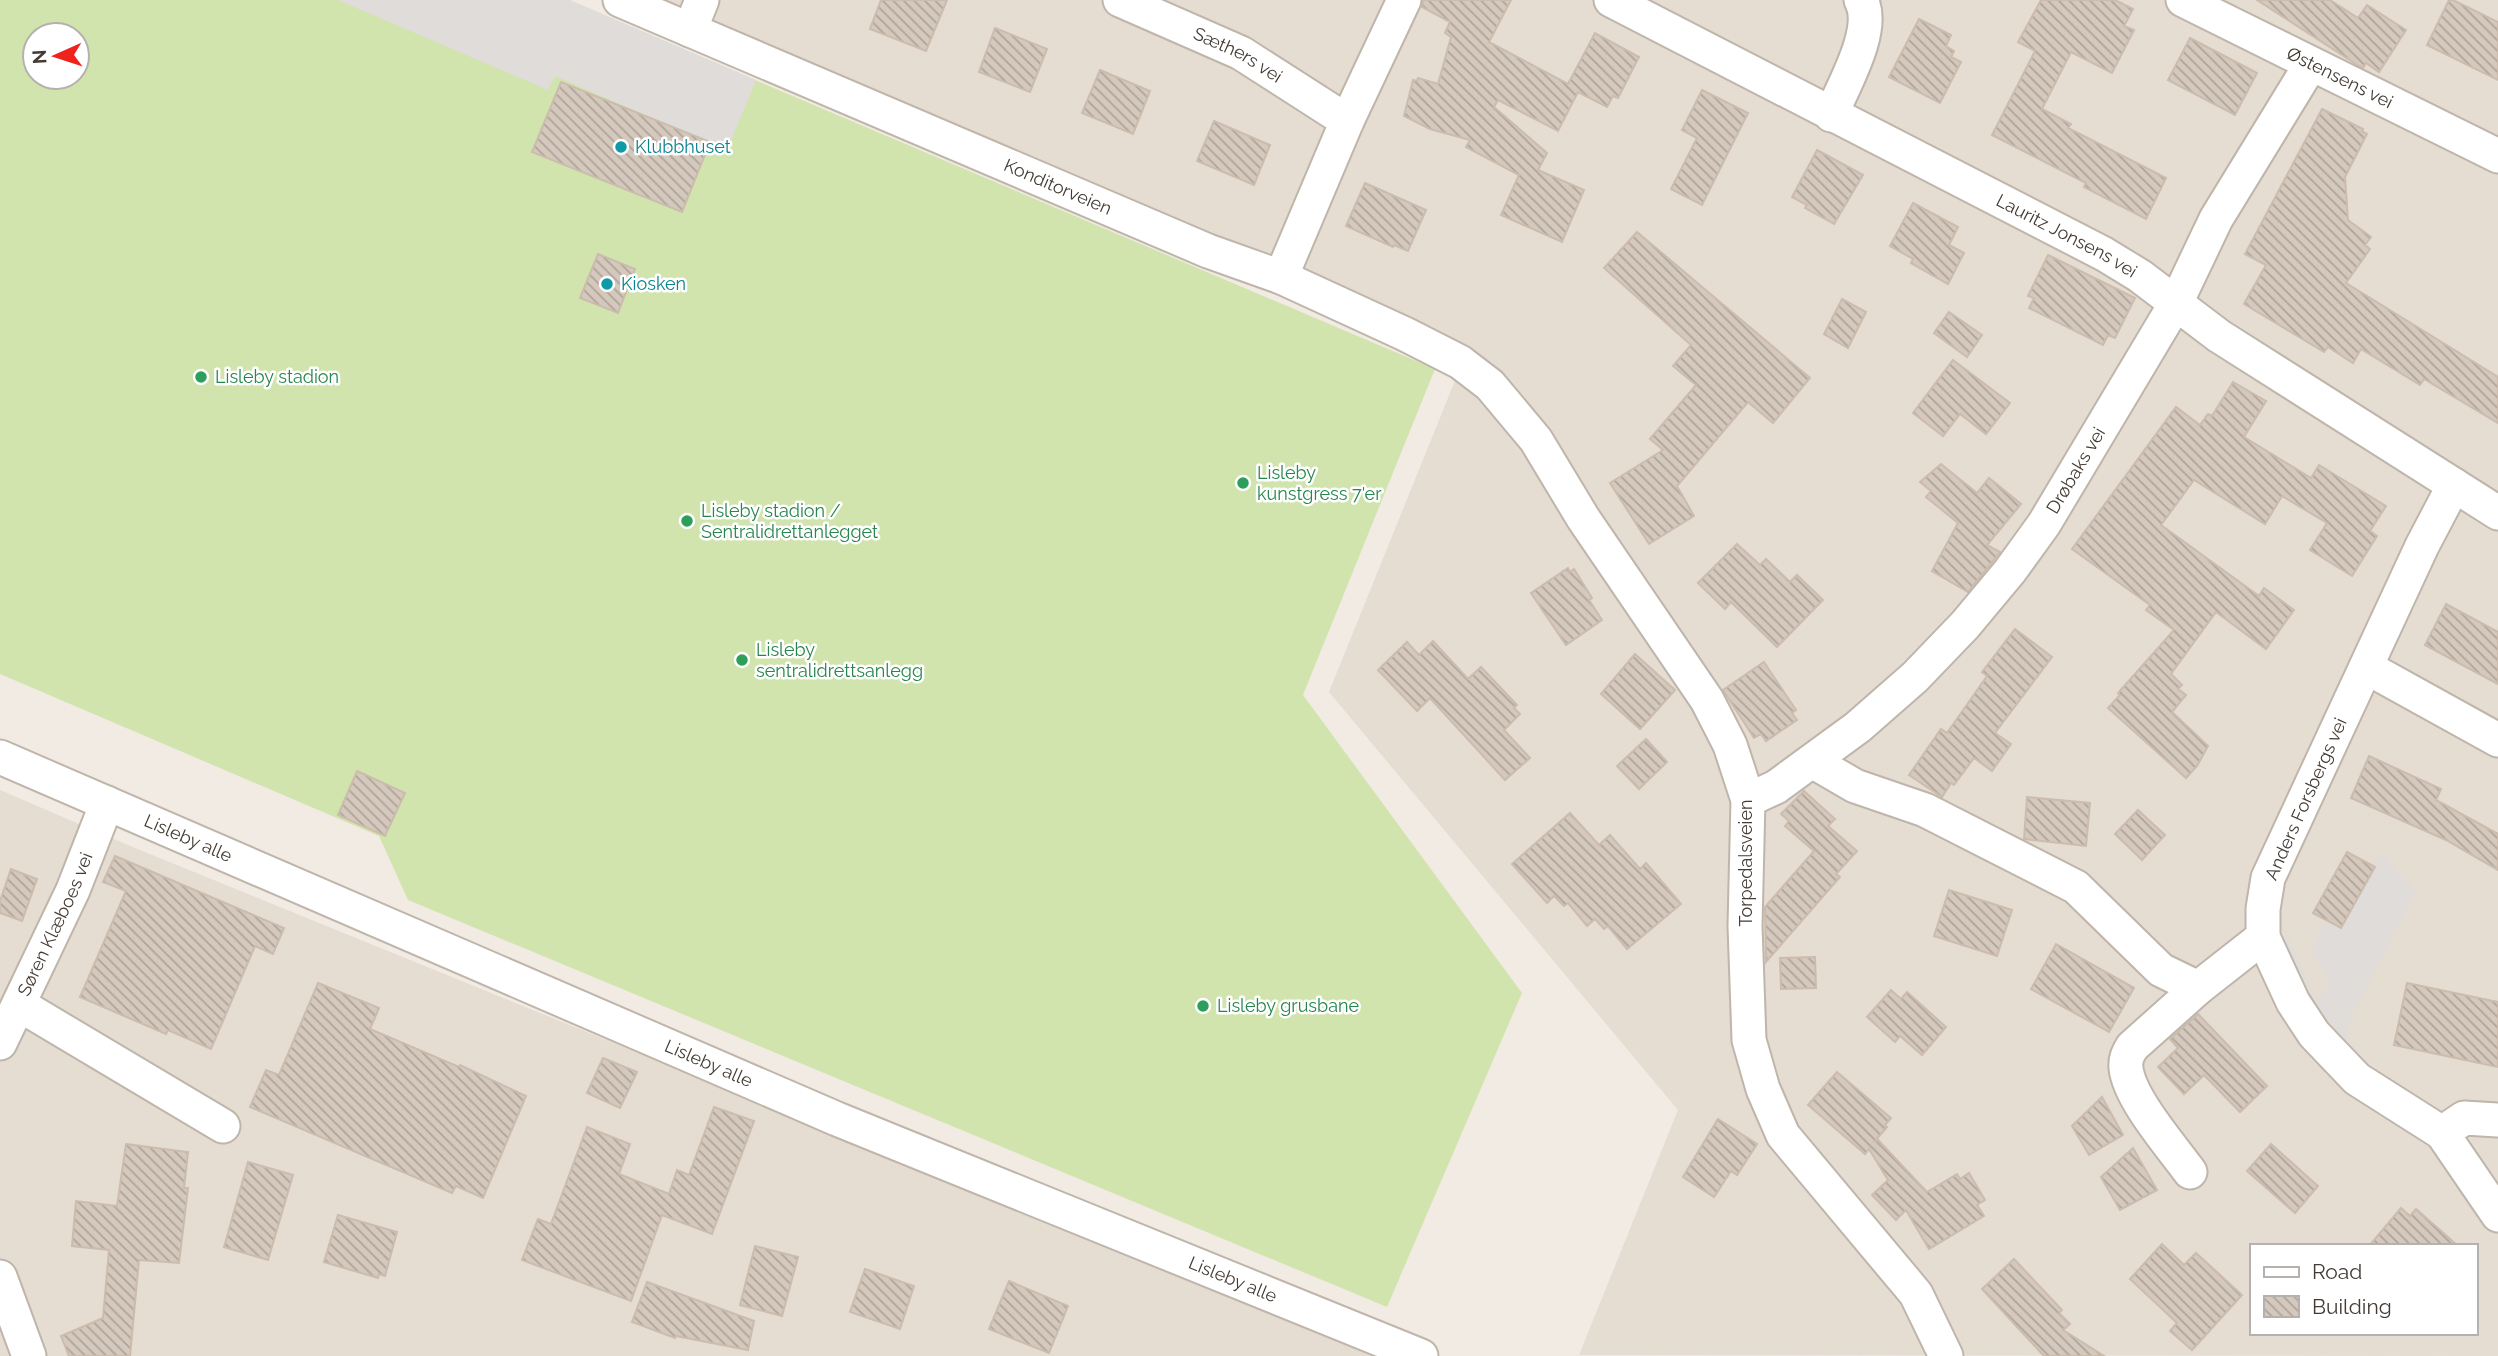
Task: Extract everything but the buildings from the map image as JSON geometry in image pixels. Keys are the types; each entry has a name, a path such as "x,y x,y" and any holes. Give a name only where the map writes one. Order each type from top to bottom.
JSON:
{"street":[{"name":"Konditorveien","path":"620,0 696,15 1208,251 1281,277 1460,362 1490,385"},
{"name":"Sæthers vei","path":"1120,0 1241,53 1347,121"},
{"path":"1281,277 1347,121 1404,0"},
{"name":"Lauritz Jonsens vei","path":"1611,0 2104,254 2140,276 2219,337 2498,513"},
{"path":"1831,115 1863,38 1866,22 1861,0"},
{"name":"Østensens vei","path":"2183,0 2498,156"},
{"name":"Drøbaks vei","path":"1748,800 1776,787 1858,726 1914,677 1965,625 2010,571 2044,524 2176,303 2217,219 2311,64"},
{"name":"Torpedalsveien","path":"1490,385 1536,440 1583,518 1707,700 1730,745 1748,800 1745,926 1749,1040 1763,1089 1783,1135 1916,1294 1946,1356"},
{"name":"Anders Forsbergs vei","path":"2454,485 2422,546 2268,878 2263,909 2263,937 2293,1002 2314,1034 2337,1060 2378,1093 2442,1133 2498,1215"},
{"path":"2366,667 2498,740"},
{"name":"Lisleby alle","path":"0,757 826,1115 1421,1356"},
{"path":"1812,761 1855,786 1925,810 2076,887 2161,970 2198,988"},
{"name":"Søren Klæboes vei","path":"0,1043 73,890 107,803"},
{"path":"2190,1172 2137,1099 2126,1067 2127,1057 2132,1047 2198,988 2263,937"},
{"path":"20,1005 223,1126"},
{"path":"2442,1133 2464,1118 2498,1120"},
{"path":"0,1277 29,1356"}],"shaded area":[{"path":"338,0 570,0 756,80 727,150 555,76 548,90"},
{"path":"650,0 2498,0 2498,1356 1579,1355 1678,1110 1329,692 1465,356"},
{"path":"0,790 135,848 906,1162 1372,1356 0,1356"},
{"path":"2381,852 2416,891 2350,1019 2346,1042 2313,1012 2287,964 2285,929 2316,1001 2331,986 2312,951 2323,922 2344,926"}],"green space":[{"name":"Lisleby stadion / Sentralidrettanlegget","path":"0,0 567,0 1435,369 1303,695 1522,993 1387,1307 408,900 379,836 0,674"}],"place":[{"name":"Klubbhuset","path":"621,147"},
{"name":"Kiosken","path":"607,284"},
{"name":"Lisleby stadion","path":"201,377"},
{"name":"Lisleby kunstgress 7'er","path":"1243,483"},
{"name":"Lisleby stadion / Sentralidrettanlegget","path":"687,521"},
{"name":"Lisleby sentralidrettsanlegg","path":"742,660"},
{"name":"Lisleby grusbane","path":"1203,1006"}]}
